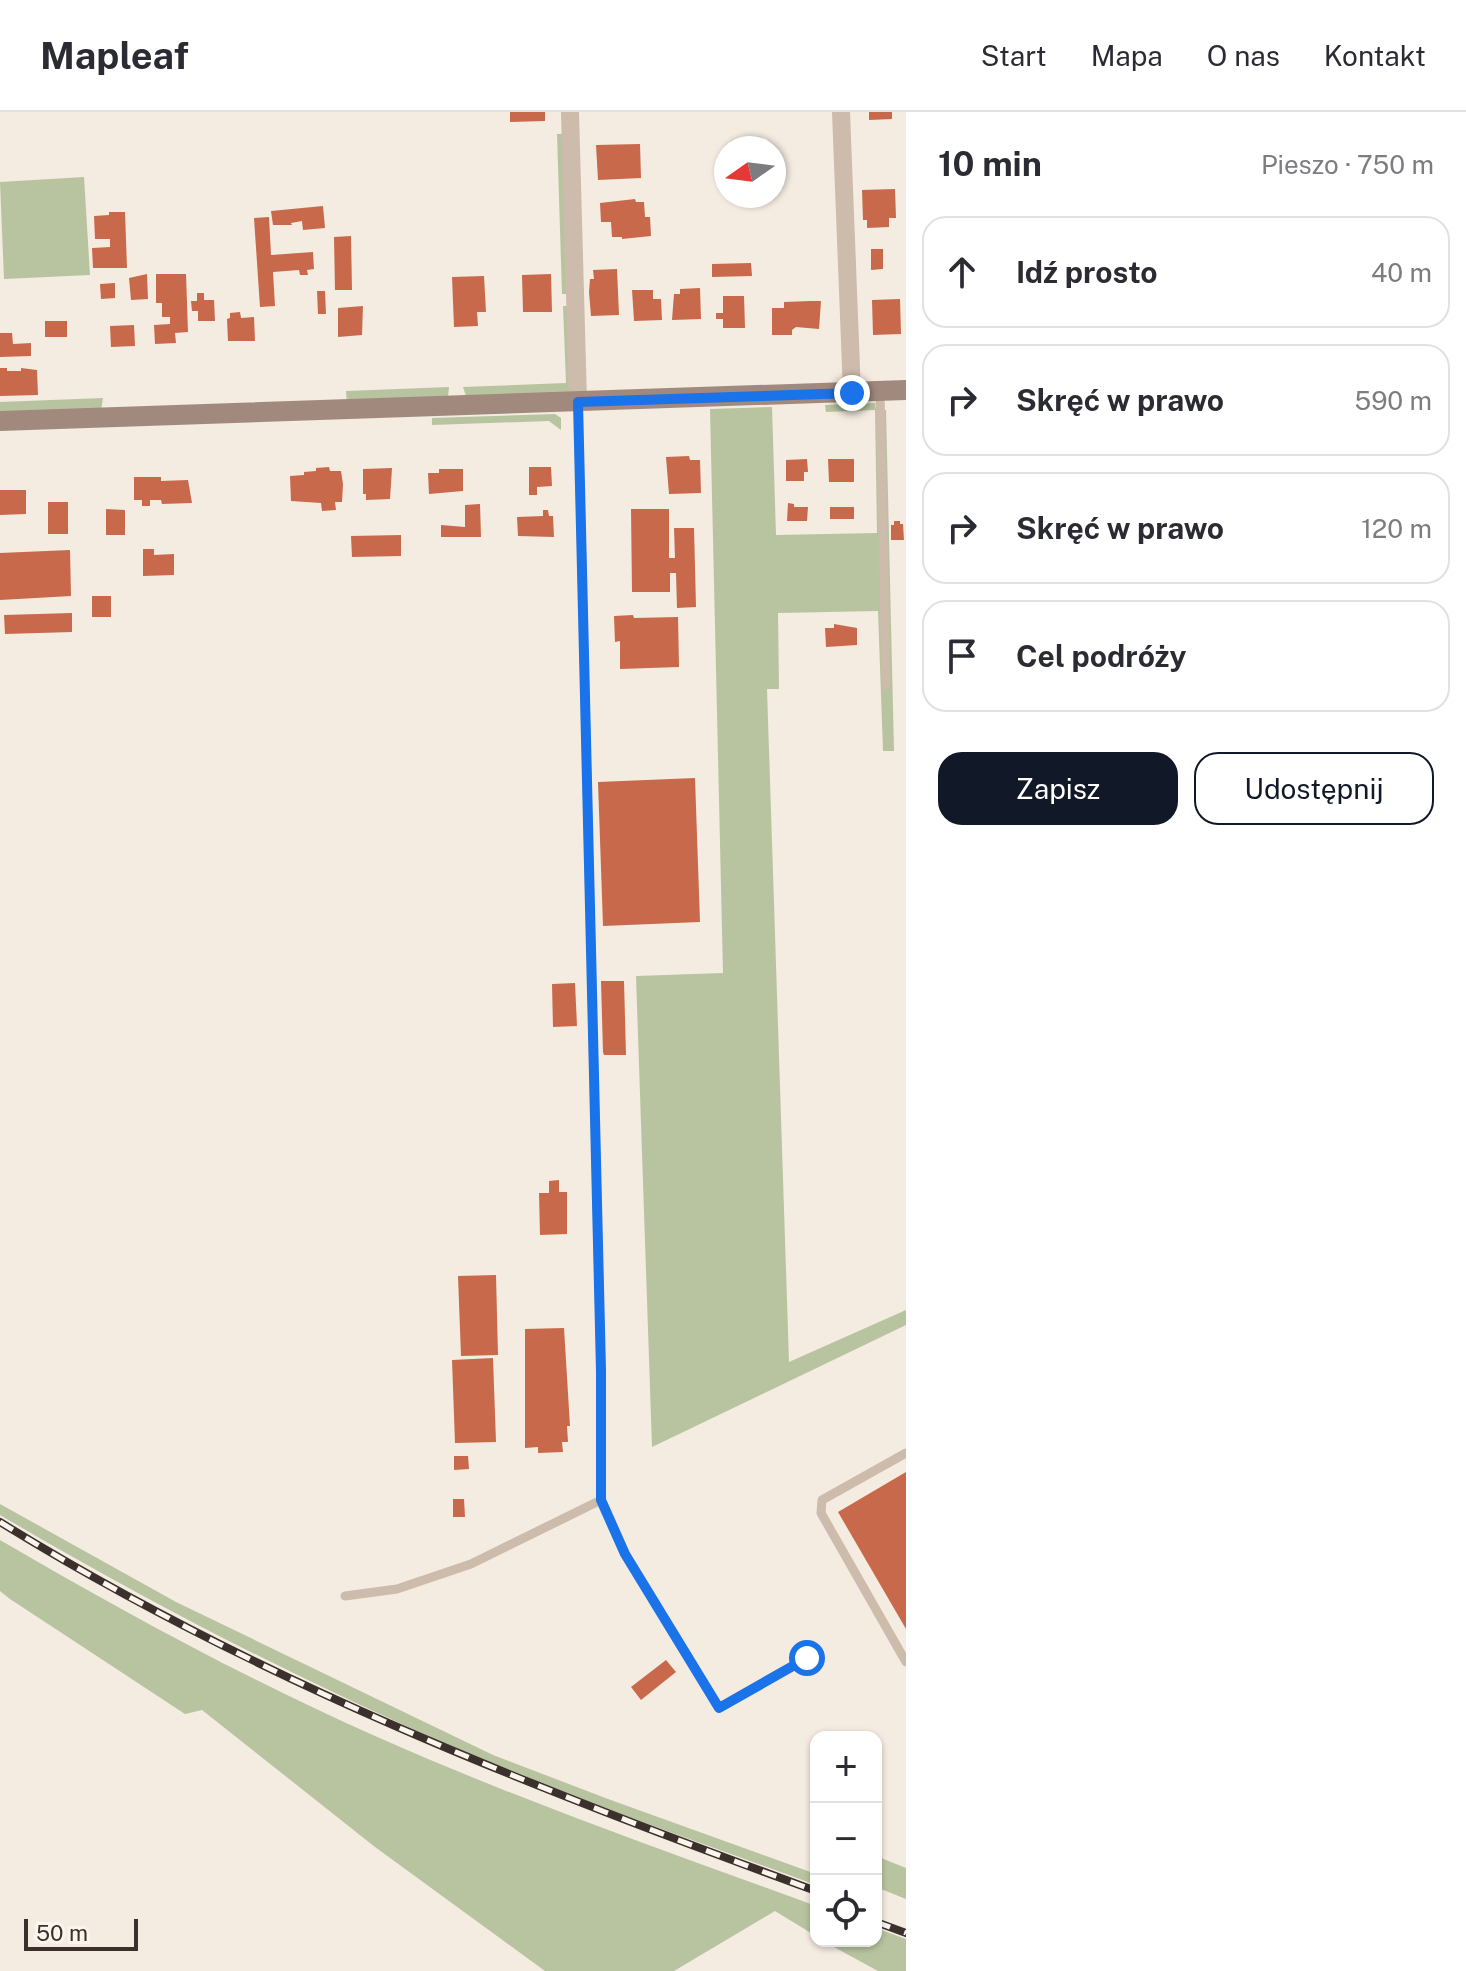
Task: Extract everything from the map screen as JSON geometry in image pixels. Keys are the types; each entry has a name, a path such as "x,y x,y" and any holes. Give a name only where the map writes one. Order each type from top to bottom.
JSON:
{"street":[{"path":"570,112 578,402"},
{"path":"841,112 852,393"},
{"path":"0,421 906,390"}],"lane":[{"path":"880,392 886,685"},
{"path":"578,402 601,1371 601,1500 625,1554 719,1708 807,1658"},
{"path":"906,1453 822,1500 821,1513 906,1662"},
{"path":"345,1596 397,1589 471,1564 601,1500"}],"green space":[{"path":"557,134 564,134 569,294 562,294"},
{"path":"84,177 90,275 4,279 0,182"},
{"path":"563,306 570,306 570,392 467,399 463,387 566,383"},
{"path":"449,387 448,397 347,403 346,391"},
{"path":"103,398 101,411 0,415 0,402"},
{"path":"875,403 876,410 886,410 894,751 883,751 878,611 778,613 779,689 767,689 789,1362 906,1310 906,1325 652,1447 636,976 723,973 710,409 772,407 776,535 877,533 875,410 826,412 825,405"},
{"path":"555,414 561,418 561,430 549,421 432,425 432,418"},
{"path":"0,1504 176,1602 493,1755 810,1872 810,1883 633,1819 453,1747 223,1638 0,1515"},
{"path":"0,1540 185,1643 375,1736 539,1804 810,1904 810,1932 775,1911 674,1971 545,1971 375,1847 202,1710 185,1714 0,1591"},
{"path":"882,1858 906,1868 906,1899 882,1889"},
{"path":"882,1930 906,1939 906,1971 878,1971 834,1947 882,1947"}],"building":[{"path":"510,112 545,112 545,121 510,122"},
{"path":"869,112 892,112 892,119 869,120"},
{"path":"640,144 641,178 598,180 596,145"},
{"path":"895,189 896,218 889,218 889,227 867,228 867,220 863,220 862,190"},
{"path":"635,199 636,202 644,202 645,217 650,217 651,236 612,237 611,222 601,222 600,203"},
{"path":"323,206 325,228 303,230 302,221 292,225 273,225 271,211"},
{"path":"109,212 125,212 127,268 93,268 92,248 110,247 110,239 95,239 94,216 109,215"},
{"path":"269,217 271,255 313,252 314,269 307,270 308,275 300,275 299,270 273,272 275,306 260,307 254,218"},
{"path":"351,236 352,290 335,290 334,237"},
{"path":"871,249 883,249 883,269 871,270"},
{"path":"751,263 752,276 712,277 712,264"},
{"path":"617,269 619,315 591,316 589,292 590,279 594,279 593,270"},
{"path":"147,274 148,299 131,300 129,278"},
{"path":"156,274 186,274 188,332 175,333 176,343 155,344 154,325 170,324 170,317 162,317 162,303 156,303"},
{"path":"551,274 552,312 523,312 522,275"},
{"path":"484,276 486,312 477,312 478,326 454,327 452,277"},
{"path":"115,283 115,298 101,299 100,284"},
{"path":"700,288 701,319 672,320 674,294 680,294 680,289"},
{"path":"632,290 653,290 653,299 661,299 662,320 634,321"},
{"path":"317,291 325,291 326,314 318,314"},
{"path":"197,293 204,293 204,300 214,300 215,321 198,321 198,311 192,311 191,301 197,301"},
{"path":"723,296 744,296 745,328 723,328 723,319 716,319 716,313 723,313"},
{"path":"900,299 901,334 873,335 872,300"},
{"path":"821,301 819,329 796,327 792,335 772,335 772,308 784,308 784,302"},
{"path":"363,306 362,335 338,337 338,308"},
{"path":"240,312 241,318 254,317 255,341 228,341 227,319 230,313"},
{"path":"45,321 67,321 67,337 45,337"},
{"path":"134,325 135,346 111,347 110,326"},
{"path":"0,333 12,333 13,344 31,343 31,356 0,357"},
{"path":"0,368 7,368 7,371 21,371 21,368 37,370 38,395 0,396"},
{"path":"689,456 690,460 700,460 701,493 669,494 666,457"},
{"path":"807,459 808,472 804,472 804,481 786,481 786,460"},
{"path":"828,459 854,459 854,482 829,482"},
{"path":"329,467 330,471 341,471 342,502 335,502 336,510 322,511 321,503 291,501 290,476"},
{"path":"529,467 551,467 552,486 537,487 537,495 529,495"},
{"path":"392,468 390,499 366,500 366,494 363,494 363,469"},
{"path":"439,469 463,469 463,491 429,494 428,473 439,473"},
{"path":"134,477 161,477 161,481 188,480 192,503 162,504 161,500 150,500 150,506 142,506 142,500 134,500"},
{"path":"0,490 26,490 26,514 0,515"},
{"path":"48,502 68,502 68,534 48,534"},
{"path":"788,503 794,504 794,507 808,507 807,521 787,521"},
{"path":"480,504 481,537 441,537 441,525 465,527 465,505"},
{"path":"830,507 854,507 854,519 830,519"},
{"path":"106,509 125,510 125,535 106,535"},
{"path":"631,509 669,509 669,558 675,558 674,528 694,528 696,607 677,608 676,573 670,573 670,592 632,592"},
{"path":"543,510 548,510 549,516 553,516 554,537 518,536 517,517 543,516"},
{"path":"894,521 903,524 904,540 891,540"},
{"path":"401,535 401,556 352,557 351,536"},
{"path":"143,549 154,549 154,555 174,554 174,575 143,576"},
{"path":"70,550 71,596 0,600 0,553"},
{"path":"92,596 111,596 111,617 92,617"},
{"path":"72,613 72,632 5,634 4,615"},
{"path":"633,615 634,618 678,617 679,667 620,669 620,641 615,642 614,616"},
{"path":"834,624 857,628 857,645 826,647 825,628 834,628"},
{"path":"695,778 700,922 603,926 598,782"},
{"path":"601,981 624,981 626,1055 604,1055"},
{"path":"575,983 577,1026 553,1027 552,984"},
{"path":"559,1180 559,1192 567,1192 567,1234 540,1235 539,1193 549,1193 549,1181"},
{"path":"496,1275 498,1355 461,1356 458,1276"},
{"path":"564,1328 570,1426 567,1426 568,1442 562,1442 563,1452 538,1453 538,1447 525,1448 525,1329"},
{"path":"493,1358 496,1442 455,1443 452,1360"},
{"path":"454,1456 468,1456 469,1469 454,1470"},
{"path":"906,1472 906,1629 838,1512"},
{"path":"453,1499 464,1499 465,1517 453,1517"},
{"path":"666,1660 676,1672 641,1700 631,1687"}],"railway":[{"path":"0,1522 98,1580 297,1682 501,1771 810,1889"},
{"path":"882,1924 906,1933"}],"route":[{"path":"807,1658 719,1708 625,1554 601,1500 601,1371 578,402 852,393"}]}
